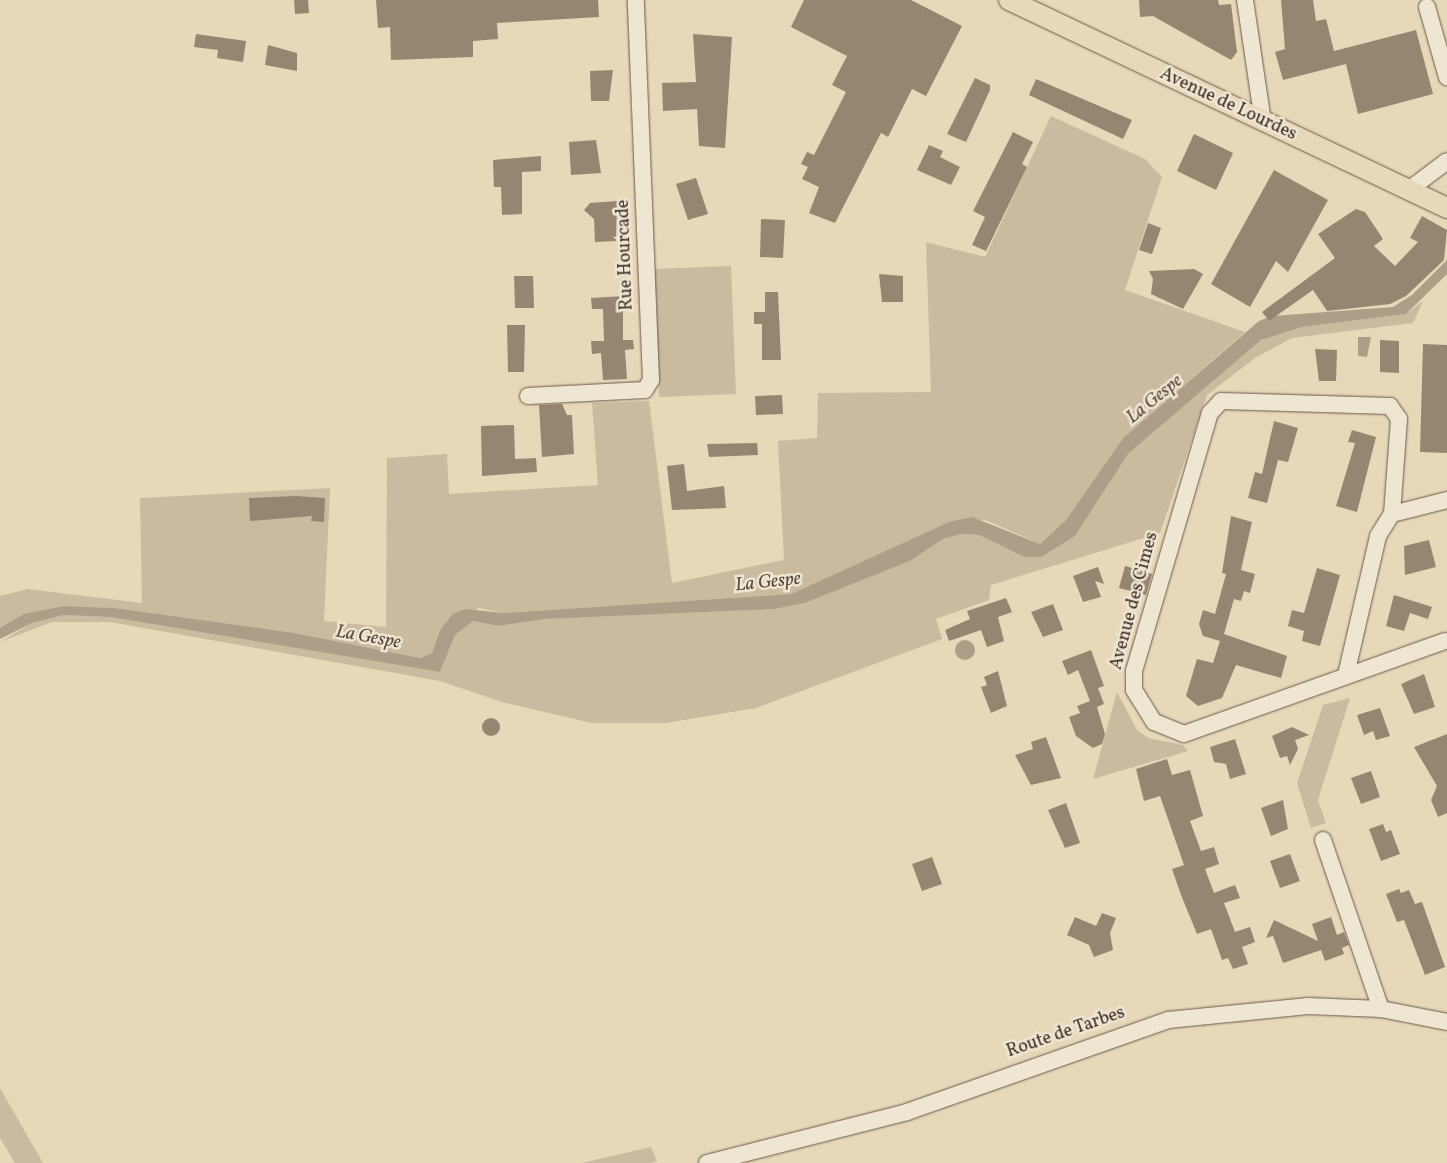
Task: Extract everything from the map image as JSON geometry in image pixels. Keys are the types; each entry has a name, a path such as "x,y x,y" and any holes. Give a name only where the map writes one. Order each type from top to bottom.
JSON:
{"main road":[{"name":"Avenue de Lourdes","path":"1009,0 1447,208"}],"street":[{"name":"Rue Hourcade","path":"528,396 644,390 650,380 636,0"},
{"path":"1245,0 1263,122"},
{"path":"1427,7 1447,77"},
{"path":"1410,189 1447,161"},
{"name":"Avenue des Cimes","path":"1221,401 1390,406 1399,419 1392,514 1378,536 1346,675 1184,734 1154,722 1134,690 1134,671 1210,413 1221,401"},
{"path":"1392,514 1447,500"},
{"path":"1346,675 1445,641"},
{"path":"1323,840 1381,1009"},
{"name":"Route de Tarbes","path":"707,1163 907,1112 1168,1020 1308,1006 1381,1009 1447,1022"}],"shaded area":[{"path":"1051,116 1145,159 1162,177 1125,290 1245,332 1123,438 1066,520 1040,544 986,520 949,522 791,594 504,613 479,608 440,630 432,653 420,658 295,633 115,608 64,606 0,628 0,596 28,589 142,603 140,498 330,488 324,621 386,627 387,458 447,454 449,494 598,485 592,403 649,401 672,583 784,560 778,441 817,438 818,393 931,392 926,242 985,257"},
{"path":"1447,260 1447,274 1406,314 1302,327 1261,340 1128,454 1075,536 1041,557 1024,557 979,535 961,534 943,539 910,561 805,603 775,609 546,619 498,626 473,621 455,635 440,672 110,617 64,615 32,623 0,639 0,628 24,614 64,606 115,608 295,633 420,658 432,653 440,630 453,614 465,609 504,613 791,594 949,522 972,517 1040,544 1066,520 1123,438 1259,321 1272,316 1393,307 1412,295"},
{"path":"731,266 736,394 659,397 654,269"},
{"path":"1423,301 1413,323 1292,338 1255,358 1207,395 1160,533 991,585 989,600 936,619 942,639 756,708 666,723 592,723 502,702 440,681 110,622 52,622 0,642 32,623 64,615 110,617 440,672 455,635 473,621 498,626 546,619 775,609 805,603 910,561 943,539 961,534 979,535 1024,557 1075,536 1128,454 1261,340 1302,327 1406,314"},
{"path":"1358,337 1371,337 1367,357 1358,356"},
{"path":"965,640 972,643 975,650 972,657 965,660 958,657 955,650 958,643"},
{"path":"1117,692 1137,730 1148,738 1183,745 1188,751 1093,779"},
{"path":"1350,698 1318,800 1326,823 1311,828 1297,783 1323,705"},
{"path":"0,1088 43,1163 15,1163 0,1138"},
{"path":"651,1147 657,1161 651,1163 582,1163"}],"building":[{"path":"294,0 308,0 309,13 295,14"},
{"path":"376,0 598,0 599,17 497,23 498,39 473,41 473,57 391,60 390,27 378,28"},
{"path":"804,0 911,0 962,26 926,96 912,89 888,137 881,133 835,223 809,213 819,187 802,179 808,167 801,164 807,152 814,155 846,92 832,85 847,56 791,27"},
{"path":"1139,0 1218,0 1219,5 1231,4 1237,52 1231,60 1153,16 1140,17"},
{"path":"1281,0 1313,0 1316,21 1326,19 1334,51 1416,30 1433,94 1358,114 1346,64 1283,80 1275,52 1285,49"},
{"path":"196,34 246,41 243,62 217,58 218,50 194,47"},
{"path":"693,34 732,37 725,148 699,146 697,109 663,111 662,83 696,82"},
{"path":"268,45 297,53 297,71 265,65"},
{"path":"613,70 609,101 591,101 590,71"},
{"path":"975,78 990,85 990,90 966,142 947,134"},
{"path":"1036,79 1132,120 1123,139 1029,95"},
{"path":"1013,132 1033,142 1022,164 1027,167 986,251 972,245 985,217 973,211"},
{"path":"1194,134 1233,153 1216,190 1177,171"},
{"path":"596,140 601,173 571,175 569,142"},
{"path":"929,145 943,151 940,157 960,167 951,185 917,170"},
{"path":"541,156 541,171 522,172 522,214 502,215 501,187 494,187 493,160"},
{"path":"1274,170 1328,200 1288,272 1276,261 1250,307 1211,284"},
{"path":"696,178 708,214 688,220 676,184"},
{"path":"617,201 616,241 595,242 594,219 584,210 590,203"},
{"path":"1356,209 1365,212 1383,239 1374,246 1395,266 1418,242 1410,238 1422,216 1447,230 1444,260 1406,296 1390,304 1327,311 1313,290 1269,321 1262,312 1335,258 1318,234"},
{"path":"761,219 785,220 783,258 760,257"},
{"path":"1148,223 1161,228 1152,254 1139,250"},
{"path":"1194,269 1203,274 1183,309 1151,294 1153,279 1149,271"},
{"path":"879,274 903,276 903,302 882,302"},
{"path":"514,276 533,276 534,308 515,308"},
{"path":"765,292 778,292 781,360 762,360 762,324 754,324 754,312 765,312"},
{"path":"623,296 623,340 633,340 634,349 625,350 627,379 603,380 601,353 592,354 591,341 604,341 603,309 592,309 591,298"},
{"path":"507,325 525,325 524,372 508,372"},
{"path":"1380,340 1399,341 1399,373 1380,372"},
{"path":"1423,344 1447,345 1447,453 1420,452"},
{"path":"1315,349 1337,350 1336,381 1319,381"},
{"path":"782,395 783,414 756,415 755,396"},
{"path":"562,404 567,415 572,415 574,454 542,457 539,405"},
{"path":"1274,421 1298,428 1288,462 1278,460 1267,503 1248,498 1255,472 1262,474"},
{"path":"514,425 515,459 536,458 537,472 482,476 481,426"},
{"path":"1352,430 1376,437 1357,512 1336,506 1355,443 1348,442"},
{"path":"757,443 758,455 709,457 707,444"},
{"path":"684,464 687,491 724,486 726,508 672,510 667,466"},
{"path":"296,496 325,498 324,522 311,521 312,516 250,521 249,498"},
{"path":"1231,516 1252,522 1241,570 1255,574 1250,593 1244,591 1241,601 1234,599 1224,634 1287,656 1281,678 1236,665 1222,698 1198,706 1186,696 1197,659 1213,663 1220,641 1203,636 1199,624 1203,610 1215,614 1226,574 1222,573"},
{"path":"1429,540 1436,567 1405,575 1404,546"},
{"path":"1125,566 1152,574 1146,595 1119,588"},
{"path":"1098,567 1104,584 1095,581 1101,597 1083,602 1073,576"},
{"path":"1317,568 1340,575 1320,646 1302,641 1304,631 1288,626 1292,610 1304,613"},
{"path":"1394,595 1432,607 1428,619 1410,613 1404,631 1386,626"},
{"path":"1006,598 1012,612 998,617 1004,641 987,647 981,630 949,641 945,630 970,619 967,611"},
{"path":"1053,604 1063,630 1043,637 1031,612"},
{"path":"1091,650 1104,686 1098,688 1104,704 1097,707 1105,734 1102,744 1093,748 1076,736 1069,717 1080,713 1077,706 1090,701 1078,670 1068,675 1062,661"},
{"path":"998,671 1007,706 991,713 981,687 987,685 984,677"},
{"path":"1424,674 1435,707 1414,714 1401,684"},
{"path":"1380,708 1390,736 1376,740 1373,731 1364,735 1357,715"},
{"path":"491,718 497,721 500,727 497,733 491,736 485,733 482,727 485,721"},
{"path":"1292,727 1309,735 1295,740 1298,749 1290,765 1287,756 1280,758 1272,736"},
{"path":"1447,734 1447,813 1438,817 1431,800 1437,786 1414,747"},
{"path":"1046,737 1061,778 1031,785 1015,755 1033,749 1031,742"},
{"path":"1235,739 1246,774 1230,779 1226,764 1214,762 1210,747"},
{"path":"1167,759 1172,775 1190,770 1203,816 1190,821 1201,851 1214,847 1219,864 1205,869 1214,893 1235,885 1240,898 1224,903 1235,932 1250,927 1255,942 1242,947 1248,964 1233,969 1228,958 1222,960 1211,929 1197,934 1181,895 1172,869 1184,865 1160,796 1144,801 1136,769"},
{"path":"1371,771 1380,797 1361,804 1351,778"},
{"path":"1283,800 1288,829 1271,836 1261,808"},
{"path":"1066,803 1080,843 1065,848 1048,810"},
{"path":"1383,824 1386,832 1391,830 1400,854 1381,861 1369,829"},
{"path":"1290,854 1300,881 1280,888 1270,861"},
{"path":"932,857 942,884 922,891 912,864"},
{"path":"1399,889 1401,893 1409,890 1415,904 1422,902 1445,967 1425,975 1404,920 1397,922 1386,894"},
{"path":"1102,913 1116,918 1110,933 1113,950 1094,957 1089,945 1067,935 1075,917 1096,926"},
{"path":"1331,917 1337,935 1344,932 1349,945 1342,948 1344,954 1325,961 1321,950 1283,963 1273,936 1266,938 1274,920 1318,941 1312,924"}],"water label":[{"name":"La Gespe","path":"1155,400"},
{"name":"La Gespe","path":"768,583"},
{"name":"La Gespe","path":"368,638"}]}
